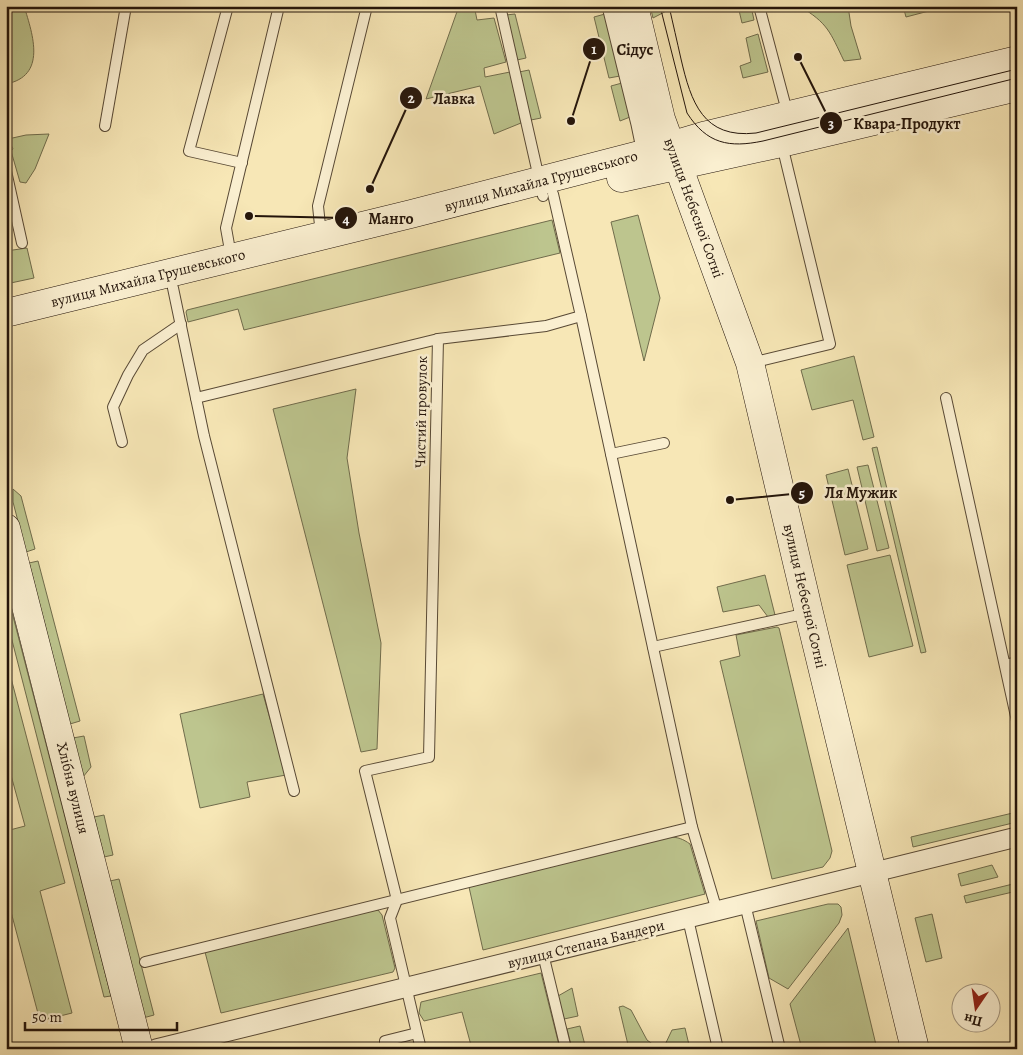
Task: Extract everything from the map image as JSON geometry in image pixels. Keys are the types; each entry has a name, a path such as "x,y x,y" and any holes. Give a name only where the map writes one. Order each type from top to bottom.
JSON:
{"main road":[{"name":"вулиця Небесної Сотні","path":"634,6 661,119 666,155 750,363 915,1049"},
{"name":"вулиця Михайла Грушевського","path":"6,326 173,288 545,190 666,155 788,116 1017,60"},
{"name":"вулиця Михайла Грушевського","path":"666,155 781,143 1017,87"},
{"name":"вулиця Михайла Грушевського","path":"6,313 321,236 545,190"},
{"name":"Хлібна вулиця","path":"6,528 139,1049"}],"street":[{"name":"вулиця Небесної Сотні","path":"612,6 641,124 666,155"},
{"name":"вулиця Степана Бандери","path":"156,1049 1017,837"}],"lane":[{"path":"105,126 126,6"},
{"path":"228,6 189,151 242,163"},
{"path":"231,258 226,228 278,6"},
{"path":"321,236 318,206 367,6"},
{"path":"500,6 545,190 582,316 692,828 717,911"},
{"path":"759,6 788,116"},
{"path":"750,363 830,344 781,143"},
{"path":"6,172 22,243"},
{"path":"173,288 216,484 294,791"},
{"name":"Чистий провулок","path":"397,900 366,771 429,757 438,339 546,326 582,316"},
{"path":"122,442 113,407 128,375 143,350 181,324"},
{"path":"196,398 438,339"},
{"path":"946,398 1017,721"},
{"path":"611,454 664,443"},
{"path":"653,647 809,613"},
{"path":"1005,665 1017,662"},
{"path":"145,962 692,828"},
{"path":"397,900 390,918 421,1049"},
{"path":"745,904 780,1049"},
{"path":"688,919 718,1049"},
{"path":"542,954 566,1049"},
{"path":"385,1049 385,1041 417,1032"}],"green space":[{"path":"6,6 24,6 31,29 34,53 27,73 19,80 6,84"},
{"path":"459,6 492,6 475,10 477,20 494,18 506,62 484,68 485,77 510,72 521,123 494,134 480,86 426,99"},
{"path":"650,6 676,6 653,18"},
{"path":"738,6 751,6 754,20 742,23"},
{"path":"799,6 848,6 851,26 861,59 844,61 827,29 809,12"},
{"path":"903,6 948,6 906,17"},
{"path":"515,14 526,58 517,60 506,15"},
{"path":"605,14 620,76 609,78 594,17"},
{"path":"758,34 768,72 743,78 740,66 751,62 746,38"},
{"path":"529,70 541,118 531,120 519,72"},
{"path":"622,83 630,117 620,121 611,86"},
{"path":"49,134 35,169 26,183 20,182 11,151 13,149 8,139 26,135"},
{"path":"638,215 660,298 644,361 611,222"},
{"path":"552,220 560,253 244,330 238,309 188,322 187,310"},
{"path":"27,248 34,278 6,284 6,251"},
{"path":"854,356 874,437 863,440 853,400 812,410 801,370"},
{"path":"356,389 347,458 359,533 381,643 377,749 361,752 273,409"},
{"path":"877,447 926,652 921,653 872,448"},
{"path":"868,465 889,548 877,551 857,467"},
{"path":"848,469 868,549 845,555 826,475"},
{"path":"13,489 21,496 35,549 26,552 13,502"},
{"path":"890,555 913,646 869,657 847,565"},
{"path":"38,561 80,721 70,724 29,563"},
{"path":"765,575 775,615 768,617 759,605 723,612 717,587"},
{"path":"6,589 111,996 104,997 6,617"},
{"path":"779,628 832,851 830,858 823,867 772,879 720,661 740,656 736,635"},
{"path":"6,659 65,883 40,891 72,1013 40,1021 6,893 6,831 25,826 6,757"},
{"path":"263,694 286,775 247,782 250,797 200,808 180,714"},
{"path":"84,736 91,767 83,777 73,738"},
{"path":"1017,812 1017,822 913,847 911,837"},
{"path":"104,815 113,855 104,857 94,817"},
{"path":"675,837 690,844 705,894 483,950 469,887"},
{"path":"992,865 998,877 961,886 958,874"},
{"path":"119,879 154,1015 143,1018 110,881"},
{"path":"1017,883 1017,891 966,903 964,896"},
{"path":"828,904 838,904 841,907 842,915 839,923 788,989 769,978 756,921"},
{"path":"378,910 382,915 395,968 393,972 221,1013 205,952"},
{"path":"932,914 942,958 926,962 915,918"},
{"path":"848,928 877,1049 802,1049 790,1004"},
{"path":"541,973 560,1049 472,1049 462,1012 424,1021 419,1013 421,1002"},
{"path":"572,988 578,1016 564,1019 558,996"},
{"path":"623,1006 631,1010 647,1040 659,1049 629,1049 619,1007"},
{"path":"580,1026 586,1049 572,1049 567,1029"},
{"path":"685,1028 690,1049 663,1049 672,1030"}],"tram line":[{"path":"660,6 687,113 711,137 729,143 740,144 763,141 1017,78"},
{"path":"669,6 689,90 695,103 712,124 723,130 738,133 756,133 1017,69"}],"place":[{"name":"Квара-Продукт","path":"798,57"},
{"name":"Сідус","path":"571,121"},
{"name":"Лавка","path":"370,189"},
{"name":"Манго","path":"249,216"},
{"name":"Ля Мужик","path":"730,500"}]}
